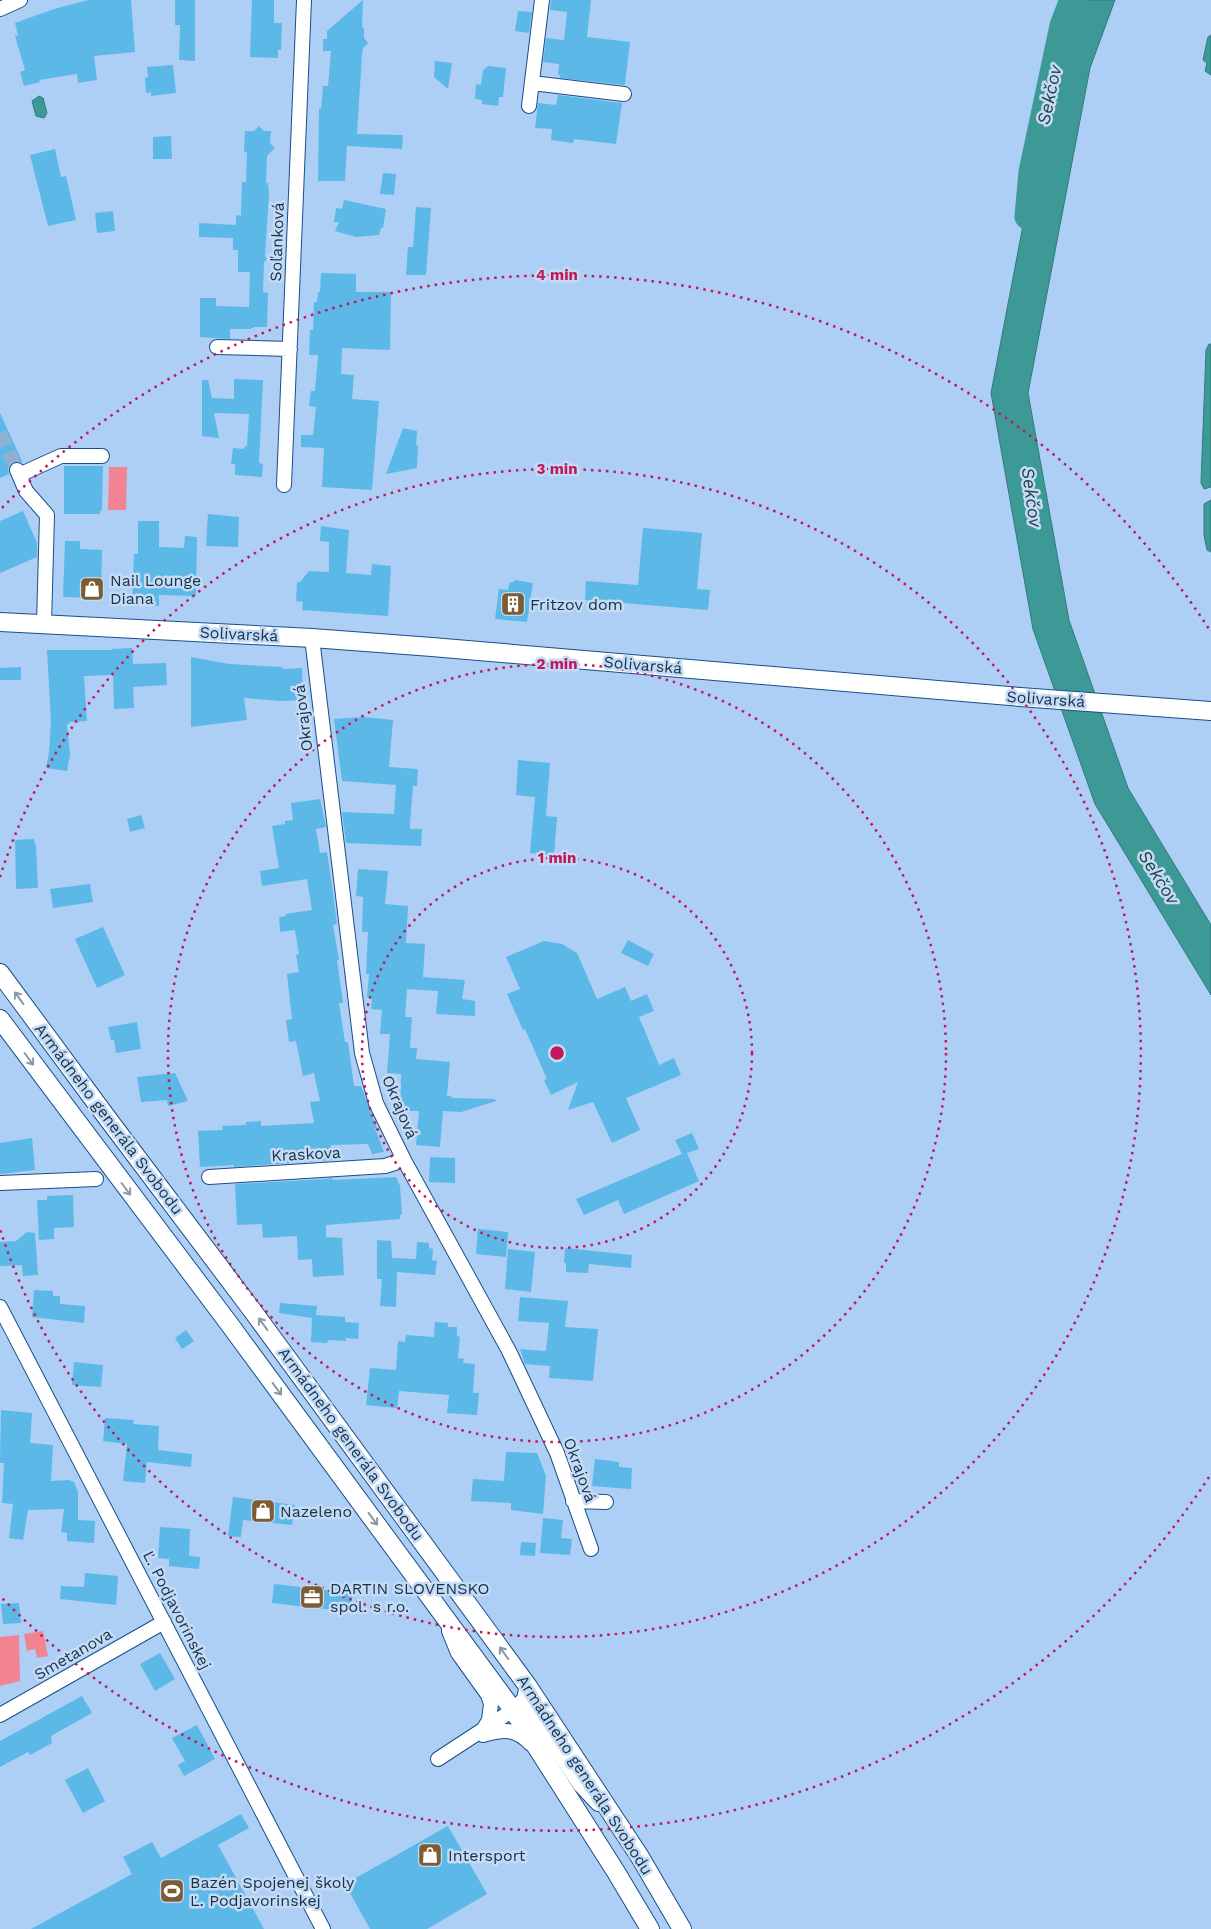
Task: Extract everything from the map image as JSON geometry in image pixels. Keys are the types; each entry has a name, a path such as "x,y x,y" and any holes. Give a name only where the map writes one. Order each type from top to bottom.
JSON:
{"street":[{"path":"0,9 20,0"},
{"name":"Soľanková","path":"284,485 304,0"},
{"path":"529,106 542,0"},
{"path":"532,83 624,94"},
{"path":"217,347 290,349"},
{"path":"44,624 47,515 26,491 18,473 61,456 102,456"},
{"name":"Solivarská","path":"0,622 312,638 1020,697 1211,711"},
{"name":"Okrajová","path":"312,638 362,1053 376,1103 404,1160 509,1351 557,1453 591,1549"},
{"name":"Armádneho generála Svobodu","path":"0,973 249,1306 527,1684 620,1827 682,1929"},
{"name":"Armádneho generála Svobodu","path":"0,1019 230,1325 513,1710 650,1929"},
{"name":"Kraskova","path":"209,1177 385,1166 404,1160"},
{"path":"0,1183 96,1180"},
{"name":"Ľ. Podjavorinskej","path":"0,1307 323,1929"},
{"path":"573,1501 606,1502"},
{"path":"440,1612 458,1654 488,1695 491,1704 489,1720 483,1730"},
{"name":"Smetanova","path":"0,1715 164,1622"},
{"path":"438,1759 513,1710 524,1698 527,1684"},
{"path":"513,1710 530,1711 536,1717 580,1785 620,1827"},
{"path":"468,1739 496,1731 512,1730 524,1737 540,1752"}],"shaded area":[{"path":"109,467 127,467 126,510 108,510"},
{"path":"43,1631 48,1656 37,1658 35,1649 27,1651 24,1634"},
{"path":"19,1635 20,1681 0,1686 0,1637"}],"water":[{"path":"1077,0 1115,0 1090,68 1028,393 1069,620 1128,788 1211,925 1211,995 1095,804 1033,629 991,393 1055,58"},
{"path":"1211,35 1211,75 1205,71 1207,63 1203,60 1208,37"},
{"path":"39,96 43,98 47,113 44,118 36,116 32,101"},
{"path":"1209,344 1211,344 1211,487 1204,489 1201,483 1206,350"},
{"path":"1211,500 1211,552 1207,550 1204,535 1204,504"}],"building":[{"path":"88,0 131,0 135,52 94,56 97,80 78,83 77,74 39,80 40,82 24,86 20,72 25,70 15,36 18,35 15,23 54,9"},
{"path":"175,0 195,0 195,61 179,60 180,25 175,25"},
{"path":"252,0 274,0 274,23 282,23 281,50 278,50 278,58 250,57"},
{"path":"363,0 362,27 364,28 364,38 368,43 363,48 362,54 357,134 403,135 402,149 347,146 345,181 318,181 319,109 321,109 323,86 328,86 331,51 323,51 323,39 327,39 327,31"},
{"path":"551,0 591,0 587,37 630,42 624,85 560,78 560,75 558,75 559,64 543,62 546,38 564,40 567,12 550,10"},
{"path":"518,11 532,12 529,33 515,31"},
{"path":"435,61 452,63 448,89 434,77"},
{"path":"173,65 176,93 151,96 151,92 146,93 145,78 148,77 147,67"},
{"path":"488,66 506,68 503,97 499,97 498,106 482,104 482,100 475,99 476,84 481,85 483,70"},
{"path":"558,95 622,103 616,144 574,139 573,143 551,140 552,129 535,128 538,103 556,105"},
{"path":"259,126 264,131 271,131 270,143 275,148 267,156 266,183 268,183 269,194 265,256 267,259 264,262 263,292 268,293 267,327 230,329 230,339 200,337 200,298 216,298 216,306 249,307 250,272 238,272 238,250 233,250 233,238 199,237 199,223 236,225 236,215 241,216 242,182 246,182 247,152 244,152 245,131 254,131"},
{"path":"171,136 172,159 153,159 153,137"},
{"path":"55,149 61,177 66,176 76,220 48,226 30,155"},
{"path":"383,173 396,174 394,195 380,194"},
{"path":"344,200 386,209 383,228 381,228 379,235 356,237 335,231 339,222 334,222 336,208 342,209"},
{"path":"416,207 431,208 426,275 406,275 408,247 413,247"},
{"path":"113,211 115,231 97,233 95,213"},
{"path":"321,273 356,274 356,292 391,292 390,350 342,348 341,374 354,375 352,399 379,401 372,490 322,487 324,448 301,447 301,435 313,435 316,407 309,406 311,391 315,391 318,355 309,355 310,330 313,330 314,302 317,302 318,292 320,292"},
{"path":"234,379 263,380 259,463 263,464 262,477 235,475 235,464 231,464 233,448 244,449 247,446 249,414 214,413 219,438 202,436 202,380 208,380 212,398 234,399"},
{"path":"0,413 23,463 13,462 8,468 9,474 0,478"},
{"path":"403,428 417,431 417,468 386,474"},
{"path":"64,466 103,466 102,511 100,511 100,514 64,514"},
{"path":"23,511 37,543 37,557 0,573 0,521"},
{"path":"208,514 239,517 238,547 206,546"},
{"path":"138,521 159,521 159,547 184,548 185,536 197,537 196,596 159,595 159,606 132,605 134,554 138,554"},
{"path":"321,526 349,530 346,573 371,575 372,564 391,566 388,616 302,610 303,602 296,601 297,582 300,582 309,571 329,572 329,542 320,541"},
{"path":"643,528 702,533 697,589 710,590 708,610 585,600 586,581 638,585"},
{"path":"65,541 80,541 80,549 102,550 101,594 99,594 99,598 63,597"},
{"name":"Fritzov dom","path":"515,580 533,583 527,622 495,619 499,589 508,590 510,582"},
{"path":"132,648 133,664 166,663 167,685 133,687 134,708 114,709 113,675 84,676 87,721 69,722 70,724 67,724 70,755 67,771 46,768 51,721 47,650 112,650"},
{"path":"191,657 229,664 282,667 283,669 302,668 303,700 279,701 244,698 247,720 191,727"},
{"path":"21,667 21,680 0,680 0,668"},
{"path":"363,717 393,720 389,767 418,769 417,786 413,786 410,829 422,829 421,846 346,843 342,812 394,814 396,785 342,781 334,719"},
{"path":"518,760 550,763 546,816 557,817 554,856 530,853 535,797 516,795"},
{"path":"320,799 326,827 316,829 320,853 327,852 333,893 337,924 333,925 339,960 337,960 343,1003 339,1003 345,1042 348,1042 354,1086 361,1086 384,1152 372,1154 368,1144 331,1145 332,1160 234,1167 234,1165 200,1167 198,1131 223,1130 222,1126 246,1125 246,1122 261,1121 261,1126 314,1123 310,1102 320,1101 314,1073 303,1076 296,1041 289,1042 286,1020 292,1019 287,974 299,972 296,955 299,954 295,930 280,932 279,917 286,916 285,914 312,910 307,879 262,886 260,871 279,868 272,826 285,824 285,821 293,820 291,803"},
{"path":"141,815 145,828 130,832 127,819"},
{"path":"34,839 36,845 38,888 16,889 15,840"},
{"path":"358,869 388,871 385,904 408,906 406,943 425,944 423,977 465,980 462,999 475,1001 475,1016 436,1014 438,991 407,989 405,1017 412,1017 410,1048 417,1048 416,1059 450,1062 447,1096 452,1098 495,1099 496,1101 461,1112 443,1111 440,1147 416,1145 419,1111 400,1111 401,1074 387,1073 390,1034 380,1034 382,1010 371,1009 372,998 367,997 369,974 366,974 368,932 362,932 363,897 356,896"},
{"path":"90,884 93,902 53,908 50,889"},
{"path":"103,927 125,975 97,988 75,939"},
{"path":"628,940 654,954 648,966 621,953"},
{"path":"544,941 562,944 577,953 597,999 625,987 631,1001 647,994 654,1011 639,1017 659,1065 674,1058 681,1075 626,1098 640,1130 612,1143 593,1102 568,1110 578,1082 551,1095 544,1080 547,1079 507,994 520,989 506,957"},
{"path":"137,1022 141,1049 116,1053 114,1040 111,1040 108,1027"},
{"path":"175,1073 188,1101 168,1106 167,1100 141,1102 137,1077"},
{"path":"692,1133 699,1149 687,1153 699,1181 624,1214 618,1200 584,1215 576,1199 682,1154 675,1140"},
{"path":"32,1138 35,1170 0,1174 0,1143"},
{"path":"430,1157 455,1158 455,1183 429,1182"},
{"path":"396,1177 400,1186 402,1215 400,1215 400,1219 326,1225 326,1237 342,1238 344,1275 313,1277 312,1259 298,1260 297,1236 263,1238 262,1224 237,1225 235,1184 332,1178 333,1180"},
{"path":"73,1195 74,1227 54,1228 54,1239 39,1240 37,1200 47,1200 47,1196"},
{"path":"478,1229 508,1232 506,1257 476,1254"},
{"path":"27,1232 35,1233 38,1275 23,1276 22,1265 0,1266 0,1242 16,1241"},
{"path":"377,1240 391,1241 392,1258 416,1259 417,1242 429,1243 429,1248 433,1249 432,1260 437,1261 435,1275 397,1272 396,1307 380,1306 382,1279 377,1279"},
{"path":"565,1248 632,1255 631,1268 589,1264 588,1273 566,1272 566,1263 564,1263"},
{"path":"508,1249 535,1252 531,1292 505,1289"},
{"path":"34,1290 53,1291 53,1296 60,1296 60,1304 85,1306 84,1323 32,1317"},
{"path":"520,1297 568,1301 565,1327 598,1329 593,1381 549,1378 550,1366 525,1364 520,1349 546,1351 549,1323 518,1321"},
{"path":"280,1303 317,1306 316,1315 345,1317 345,1322 359,1323 358,1339 346,1338 346,1341 328,1340 327,1343 311,1342 312,1318 279,1313"},
{"path":"435,1322 448,1323 448,1327 457,1327 457,1336 460,1337 458,1358 464,1359 463,1363 475,1364 473,1393 479,1393 477,1415 447,1413 449,1395 399,1391 397,1408 366,1405 370,1368 396,1370 398,1341 405,1342 406,1335 434,1337"},
{"path":"186,1330 194,1341 182,1349 175,1338"},
{"path":"74,1362 103,1365 101,1387 72,1385"},
{"path":"1,1410 32,1413 30,1443 53,1445 51,1481 69,1480 74,1482 78,1492 78,1520 95,1521 94,1543 67,1541 67,1533 61,1532 64,1509 28,1510 23,1540 9,1538 13,1504 2,1503 4,1463 0,1463"},
{"path":"105,1418 134,1420 133,1424 159,1426 158,1450 192,1454 191,1467 147,1462 145,1483 123,1481 127,1444 103,1441"},
{"path":"506,1452 537,1453 546,1476 543,1514 511,1510 511,1503 471,1501 473,1479 504,1481"},
{"path":"595,1459 619,1462 619,1467 632,1468 631,1489 592,1486"},
{"name":"Nazeleno","path":"233,1497 295,1505 292,1525 243,1520 241,1537 228,1536"},
{"path":"543,1518 563,1520 561,1538 572,1539 570,1555 540,1553"},
{"path":"160,1527 190,1529 189,1556 200,1557 199,1569 169,1566 169,1559 158,1558"},
{"path":"521,1542 536,1543 535,1556 520,1555"},
{"path":"85,1573 118,1576 116,1605 60,1599 61,1586 84,1587"},
{"name":"DARTIN SLOVENSKO spol. s r.o.","path":"274,1584 335,1591 335,1586 353,1588 350,1612 272,1603"},
{"path":"19,1603 21,1623 3,1624 1,1604"},
{"path":"160,1653 175,1679 155,1691 140,1664"},
{"path":"82,1696 92,1713 51,1736 52,1743 30,1755 28,1752 0,1767 0,1741"},
{"path":"197,1725 215,1759 184,1776 178,1765 185,1761 172,1738"},
{"path":"88,1768 105,1801 83,1813 65,1780"},
{"name":"Bazén Spojenej školy Ľ. Podjavorinskej","path":"241,1814 249,1828 218,1845 264,1929 31,1929 132,1874 123,1857 152,1842 161,1858"},
{"name":"Intersport","path":"448,1826 487,1894 427,1929 370,1929 345,1884"}],"waterway":[{"name":"Sekčov","path":"1029,216 1033,172 1064,26 1074,0"}],"tunnel":[{"path":"0,433 17,470"}],"place":[{"name":"Nail Lounge Diana","path":"92,589"},
{"name":"Fritzov dom","path":"513,604"},
{"name":"Nazeleno","path":"263,1511"},
{"name":"DARTIN SLOVENSKO spol. s r.o.","path":"312,1597"},
{"name":"Intersport","path":"430,1855"},
{"name":"Bazén Spojenej školy Ľ. Podjavorinskej","path":"172,1891"}]}
